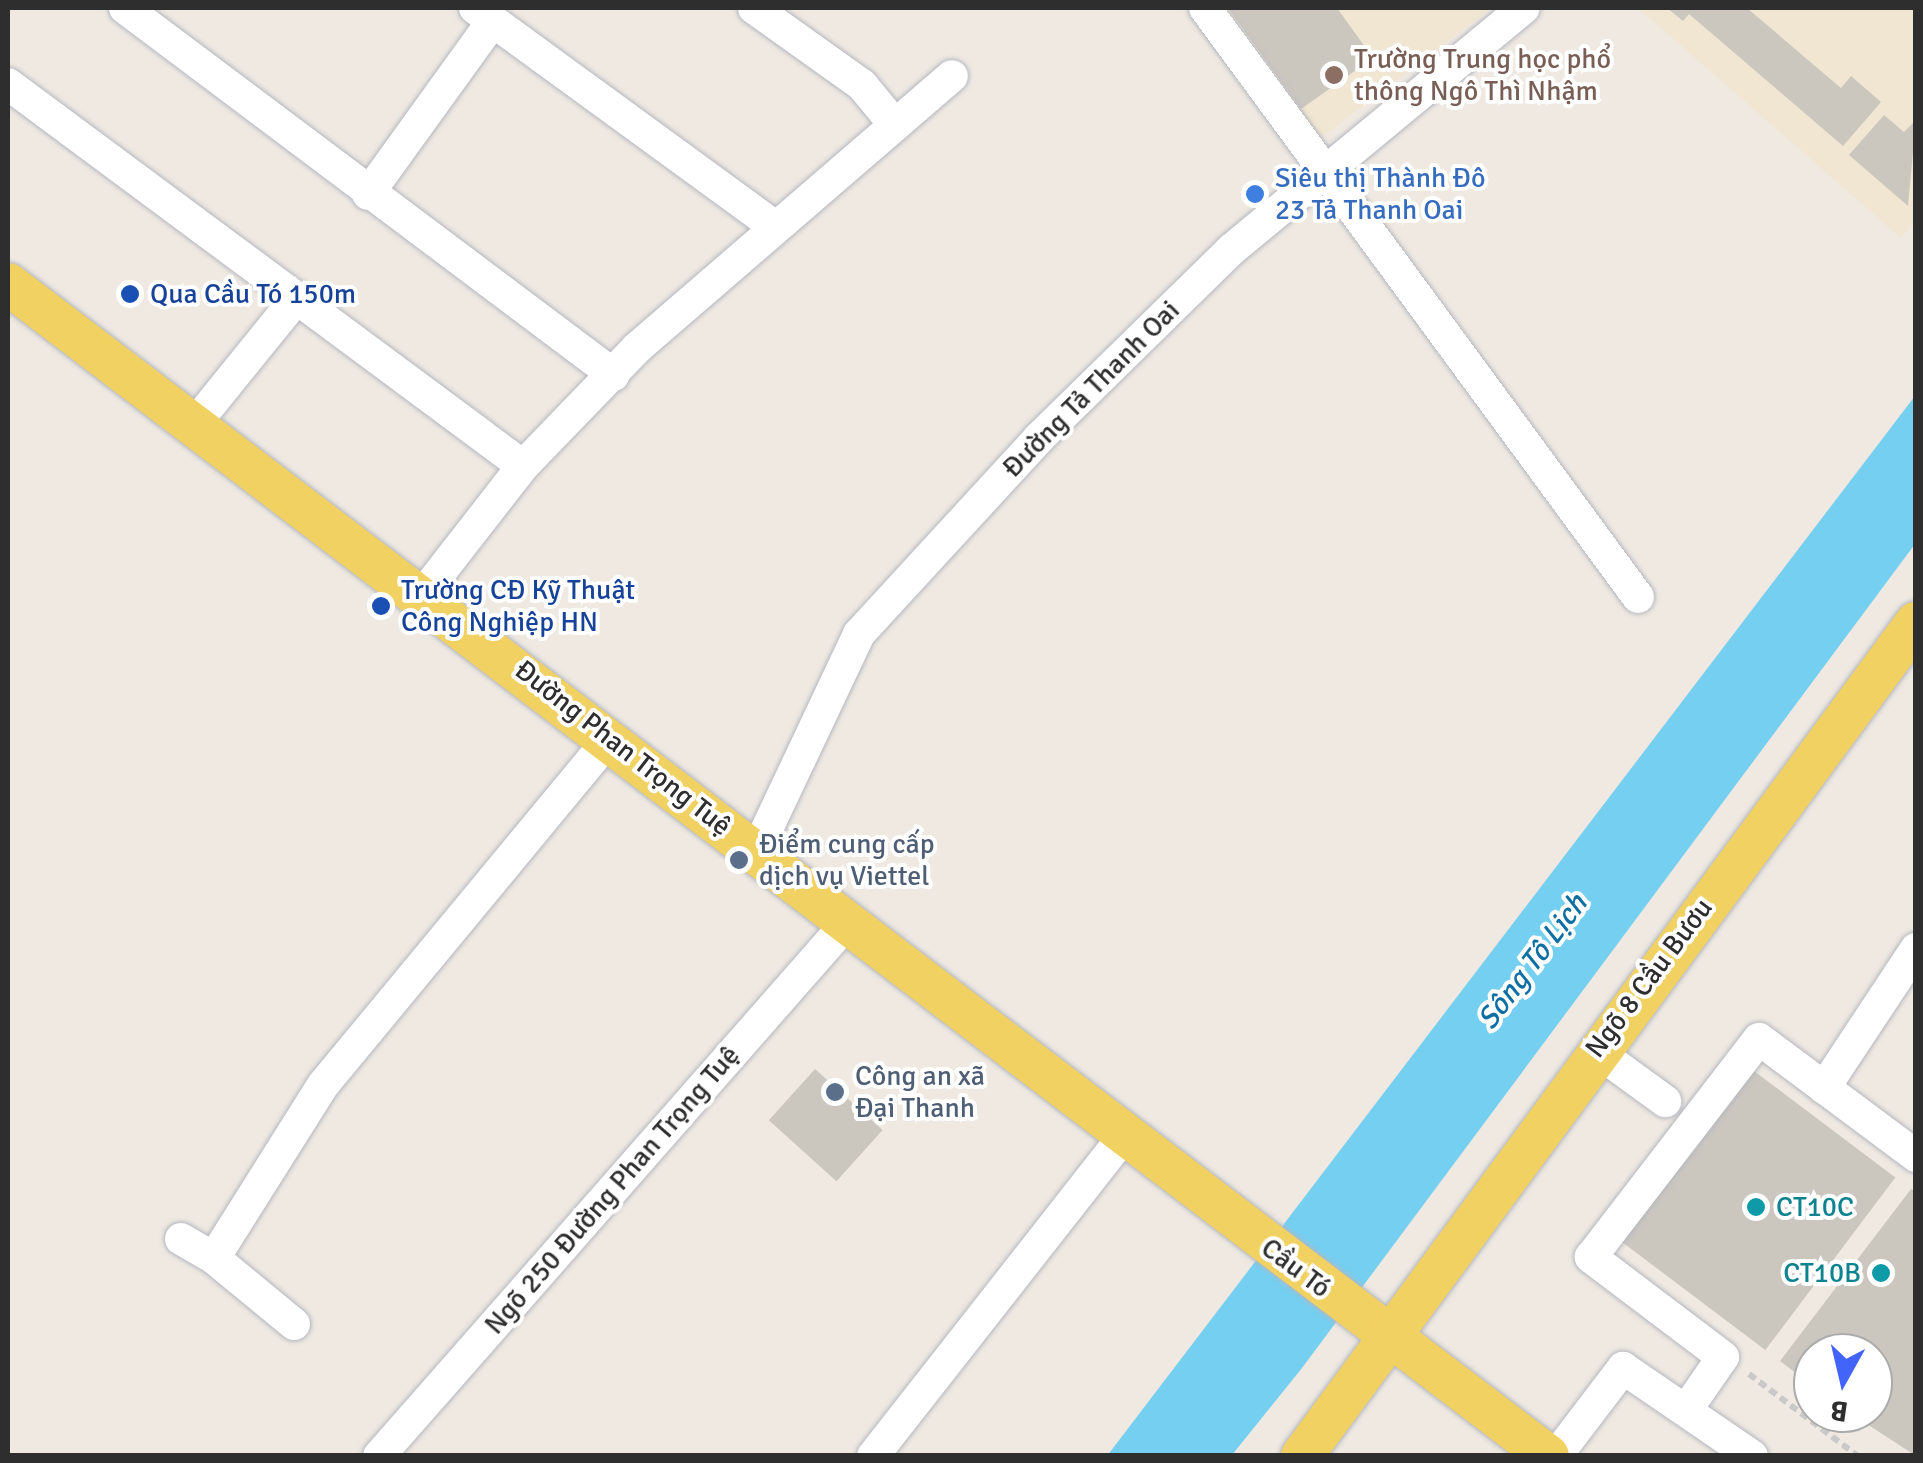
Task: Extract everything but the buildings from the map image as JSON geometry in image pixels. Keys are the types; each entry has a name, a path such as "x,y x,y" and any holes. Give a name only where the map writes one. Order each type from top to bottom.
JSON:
{"main road":[{"name":"Đường Phan Trọng Tuệ","path":"8,284 193,426 424,593 1122,1139 1232,1220"},
{"name":"Ngõ 8 Cầu Bươu","path":"1302,1456 1376,1327 1595,1050 1916,623"},
{"name":"Cầu Tó","path":"1232,1220 1376,1327"},
{"path":"1376,1327 1548,1456"}],"street":[{"path":"124,8 614,375"},
{"path":"754,8 862,85 895,124"},
{"path":"1205,8 1638,597"},
{"name":"Đường Tả Thanh Oai","path":"756,852 860,634 1039,438 1232,250 1326,177 1524,8"},
{"path":"368,194 498,16 775,227"},
{"path":"424,593 523,466 614,375 775,227 952,76"},
{"path":"8,84 523,466"},
{"path":"193,426 295,300"},
{"path":"214,1258 323,1085 608,739"},
{"name":"Ngõ 250 Đường Phan Trọng Tuệ","path":"378,1456 846,924"},
{"path":"1824,1088 1916,949"},
{"path":"1687,1409 1723,1357 1591,1257 1759,1039 1916,1156"},
{"path":"1595,1050 1666,1101"},
{"path":"873,1456 1122,1139"},
{"path":"182,1240 214,1258 294,1324"},
{"path":"1556,1456 1623,1368 1752,1456"}],"shaded area":[{"name":"Trường Trung học phổ thông Ngô Thì Nhậm","path":"1217,8 1491,8 1314,143"},
{"path":"1638,8 1915,8 1915,221 1901,238"}],"water":[{"name":"Sông Tô Lịch","path":"1915,396 1915,544 1302,1368 1232,1455 1107,1456"}],"place":[{"name":"Trường Trung học phổ thông Ngô Thì Nhậm","path":"1334,75"},
{"name":"Siêu thị Thành Đô 23 Tả Thanh Oai","path":"1255,194"},
{"name":"Qua Cầu Tó 150m","path":"130,294"},
{"name":"Trường CĐ Kỹ Thuật Công Nghiệp HN","path":"381,606"},
{"name":"Điểm cung cấp dịch vụ Viettel","path":"739,860"},
{"name":"Công an xã Đại Thanh","path":"835,1092"},
{"name":"CT10C","path":"1756,1207"},
{"name":"CT10B","path":"1881,1273"}]}
